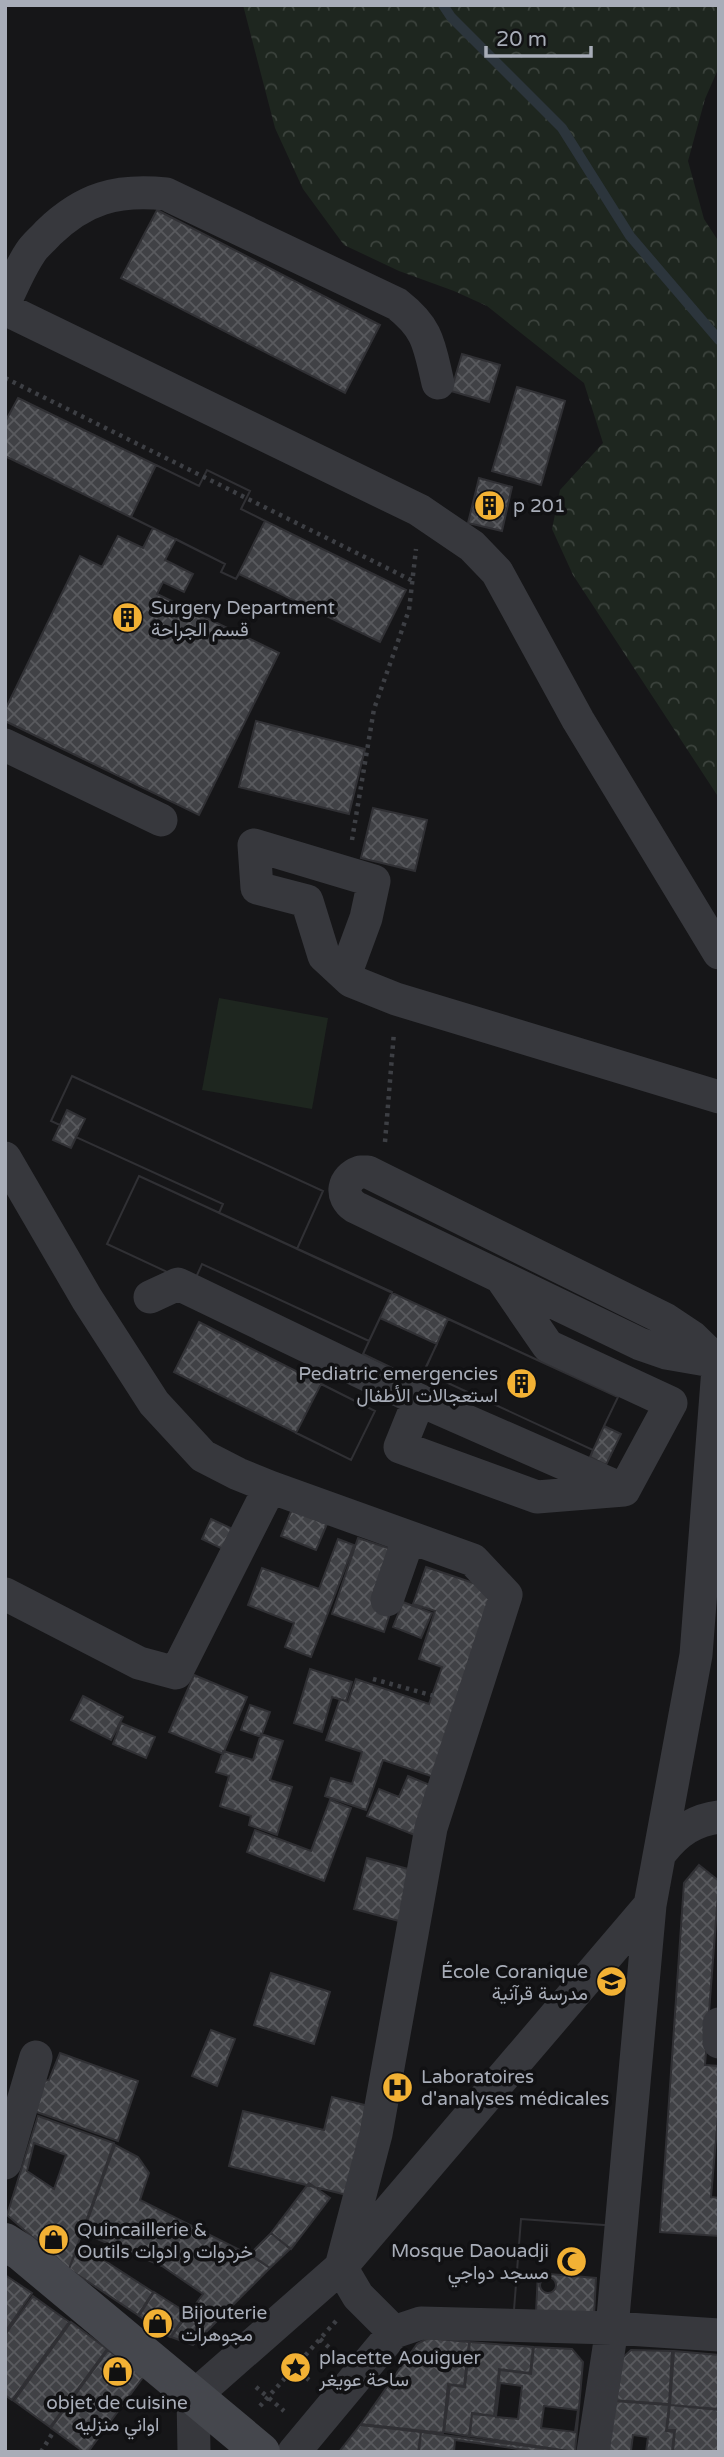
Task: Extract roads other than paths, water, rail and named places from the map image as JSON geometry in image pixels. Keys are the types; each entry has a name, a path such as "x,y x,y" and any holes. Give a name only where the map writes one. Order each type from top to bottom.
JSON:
{"main road":[{"path":"5,2242 21,2252 249,2442"}],"street":[{"path":"5,302 31,250 65,217 91,201 107,196 138,191 166,194 397,304 420,324 427,339 438,383"},
{"path":"5,309 419,509 472,546 497,572 578,720 719,953"},
{"path":"5,745 161,820"},
{"path":"345,975 366,918 374,881 254,845 257,888 307,901 324,956 351,981 397,999 719,1097"},
{"path":"5,1158 87,1299 154,1403 203,1456 270,1487 473,1560 506,1595 431,1828 376,2134 341,2267 358,2296 394,2332"},
{"path":"364,1172 382,1179 679,1326 718,1362 666,1353 640,1344 500,1278 355,1207 346,1198 345,1184 353,1174 364,1172"},
{"path":"500,1278 548,1346 671,1403 624,1490"},
{"path":"150,1297 178,1284 419,1400 624,1490"},
{"path":"593,2452 612,2328 650,1905 696,1655 709,1606 719,1356"},
{"path":"419,1400 400,1447 537,1497 624,1490"},
{"path":"5,1594 139,1663 176,1673 270,1487"},
{"path":"387,1600 409,1536"},
{"path":"682,1737 698,1698 719,1674"},
{"path":"662,1851 685,1828 719,1817"},
{"path":"194,2452 193,2397 341,2267 650,1905"},
{"path":"719,2024 719,2042"},
{"path":"5,2163 36,2057"},
{"path":"294,2452 394,2332 421,2323 612,2328 719,2335"}],"waterway":[{"path":"443,5 451,17 562,128 630,236 719,340"}],"place":[{"name":"p 201","path":"490,505"},
{"name":"Surgery Department قسم الجراحة","path":"128,618"},
{"name":"Pediatric emergencies استعجالات الأطفال","path":"521,1384"},
{"name":"École Coranique مدرسة قرآنية","path":"611,1982"},
{"name":"Laboratoires d'analyses médicales","path":"398,2087"},
{"name":"Quincaillerie & Outils خردوات و ادوات","path":"54,2240"},
{"name":"Mosque Daouadji مسجد دواجي","path":"572,2261"},
{"name":"Bijouterie مجوهرات","path":"158,2323"},
{"name":"placette Aouiguer ساحة عويغر","path":"296,2368"},
{"name":"objet de cuisine اواني منزليه","path":"117,2371"}]}
